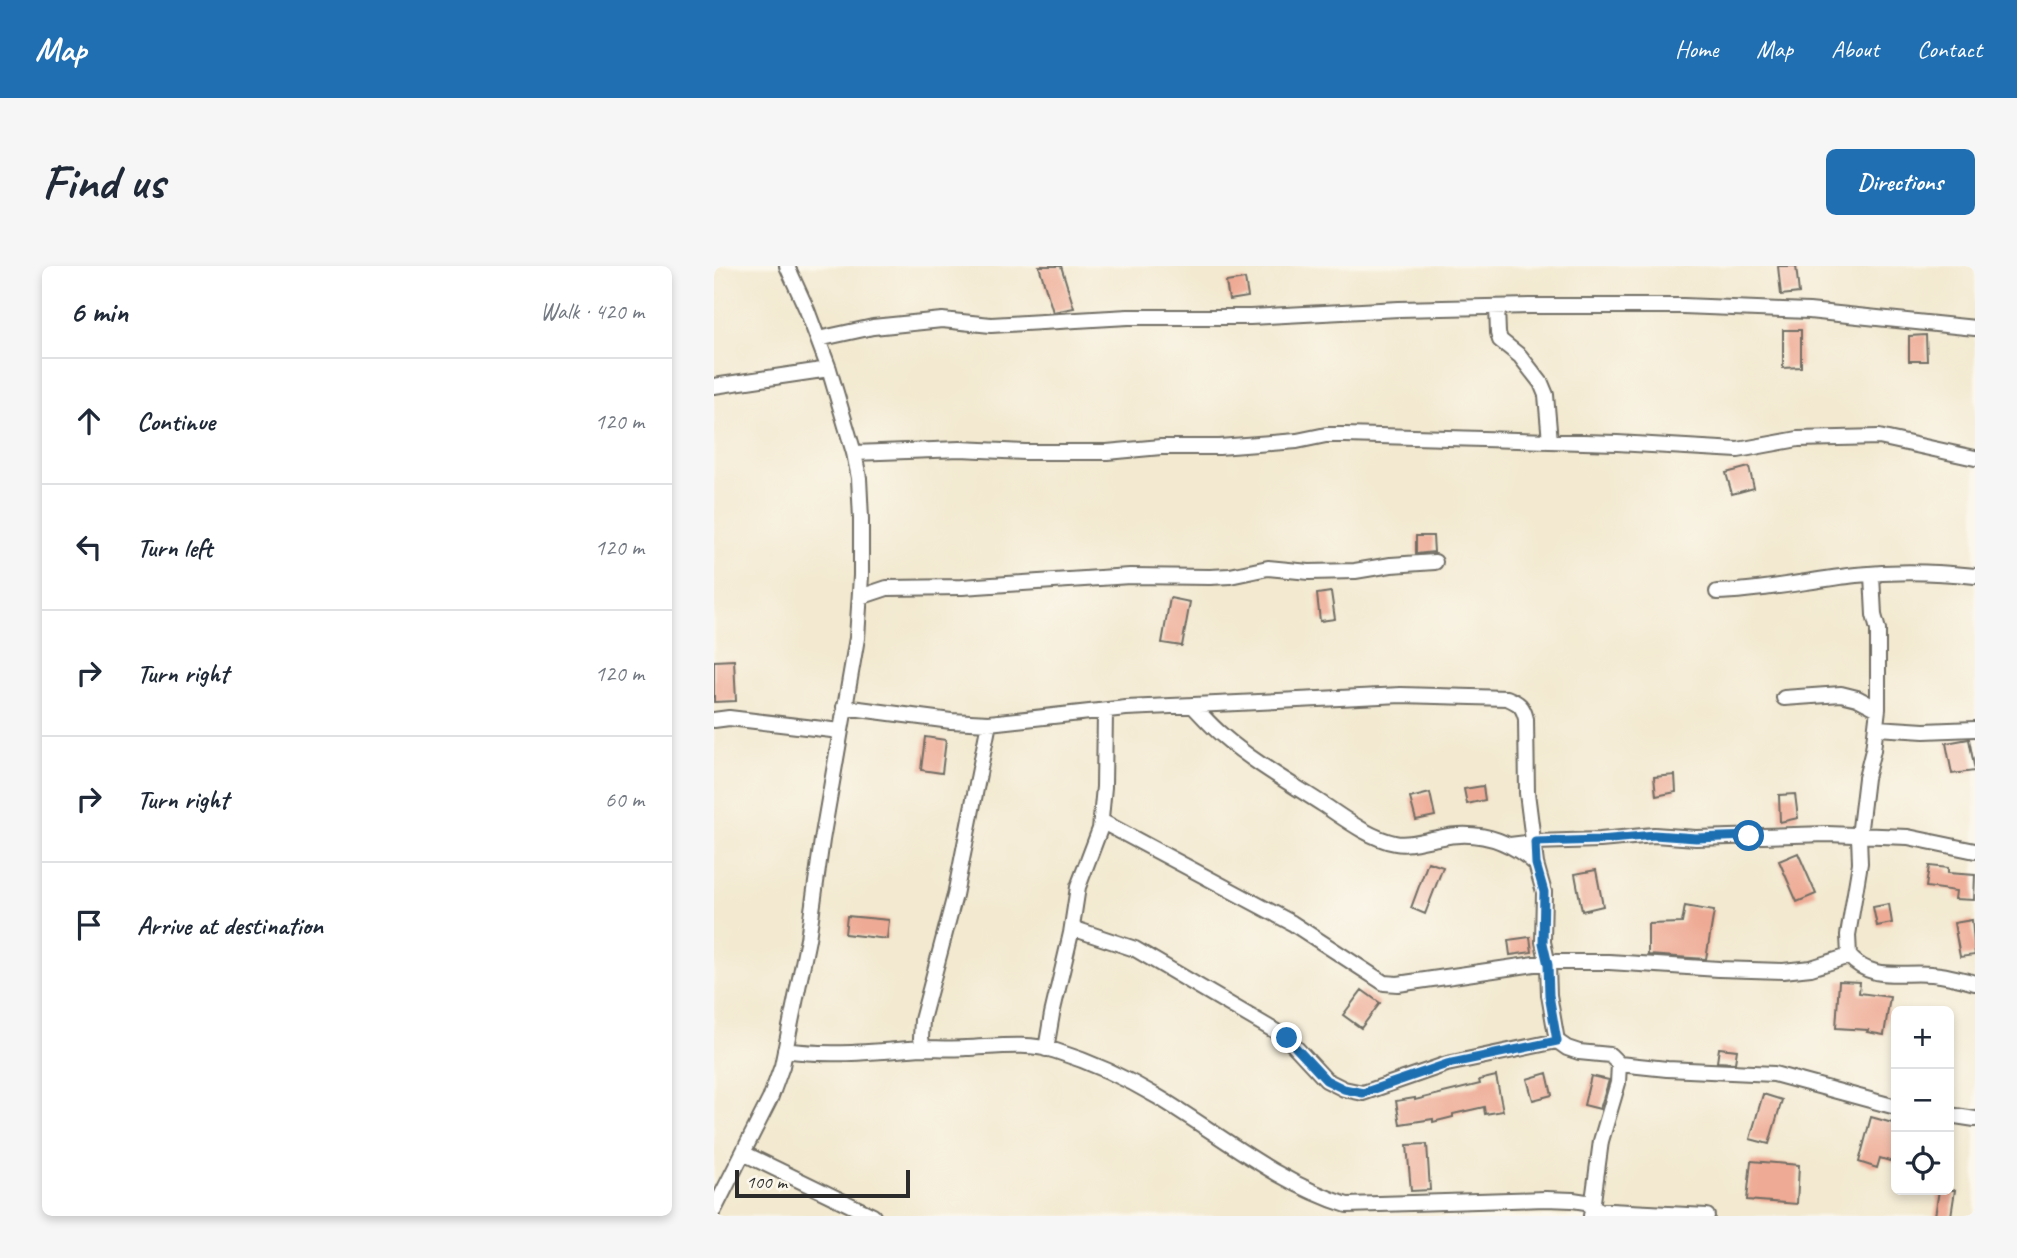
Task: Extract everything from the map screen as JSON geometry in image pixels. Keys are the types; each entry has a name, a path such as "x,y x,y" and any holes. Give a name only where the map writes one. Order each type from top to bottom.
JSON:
{"street":[{"path":"714,1210 770,1099 782,1066 808,939 857,638 861,519 855,453 818,339 786,266"},
{"path":"818,339 873,327 942,320 991,325 1128,317 1250,317 1497,307 1683,306 1809,311 1975,328"},
{"path":"1497,307 1500,340 1520,356 1541,383 1546,395 1550,441"},
{"path":"714,386 829,369"},
{"path":"855,453 960,449 1108,452 1161,447 1232,446 1345,435 1738,450 1798,439 1879,437 1975,458"},
{"path":"860,597 887,588 962,587 1139,575 1230,576 1268,568 1309,572 1355,571 1435,562"},
{"path":"1717,592 1751,591 1858,575 1946,573 1975,576"},
{"path":"1872,575 1874,615 1878,630 1877,729 1866,778 1859,836 1860,863 1848,935 1849,956 1856,964 1872,972 1932,974 1975,983"},
{"path":"1784,698 1841,694 1857,698 1878,709"},
{"path":"844,707 951,721 989,723 1126,708 1401,695 1507,698 1519,703 1524,709 1526,719 1527,793 1536,864 1544,892 1543,943 1548,962 1549,995 1557,1041 1579,1052 1610,1055 1619,1064 1774,1074 1891,1106"},
{"path":"1192,705 1222,735 1261,764 1381,839 1397,844 1409,844 1465,834 1490,836 1525,854 1536,864"},
{"path":"1046,1049 1078,887 1100,829 1104,787 1105,712"},
{"path":"714,720 729,718 840,731"},
{"path":"923,1048 922,1020 955,895 989,723"},
{"path":"1877,729 1975,729"},
{"path":"1101,821 1292,923 1384,983 1398,984 1548,962 1609,962 1783,971 1811,968 1849,956"},
{"path":"1510,845 1654,835 1696,838 1807,834 1908,837 1975,850"},
{"path":"1072,928 1135,949 1287,1038 1326,1080 1344,1089 1363,1093 1447,1064 1557,1041"},
{"path":"785,1050 855,1054 923,1048 997,1046 1046,1049 1127,1079 1254,1159 1316,1194 1366,1211 1443,1201 1573,1199 1591,1210 1707,1216"},
{"path":"1591,1210 1601,1141 1619,1083 1619,1064"},
{"path":"1954,1116 1975,1119"},
{"path":"743,1153 873,1216"}],"building":[{"path":"1039,266 1061,266 1074,308 1053,312"},
{"path":"1778,266 1796,266 1799,293 1781,295"},
{"path":"1245,279 1248,297 1229,300 1226,282"},
{"path":"1783,330 1801,330 1801,367 1783,368"},
{"path":"1926,335 1927,361 1909,361 1909,336"},
{"path":"1749,467 1754,488 1732,494 1726,473"},
{"path":"1416,536 1433,536 1434,552 1416,554"},
{"path":"1331,592 1335,619 1320,621 1317,594"},
{"path":"1170,598 1190,602 1182,646 1162,643"},
{"path":"734,660 736,701 714,702 714,661"},
{"path":"925,737 946,740 942,773 921,770"},
{"path":"1969,739 1975,771 1952,774 1946,743"},
{"path":"1675,775 1676,792 1656,796 1654,777"},
{"path":"1483,786 1485,800 1467,804 1464,789"},
{"path":"1430,793 1435,816 1416,820 1410,798"},
{"path":"1795,794 1798,818 1780,822 1779,795"},
{"path":"1798,853 1816,894 1797,902 1779,861"},
{"path":"1428,862 1443,867 1425,914 1411,908"},
{"path":"1929,866 1948,868 1948,873 1975,875 1974,900 1955,899 1956,891 1926,887"},
{"path":"1596,870 1603,906 1582,911 1575,874"},
{"path":"1889,904 1892,923 1877,926 1873,907"},
{"path":"1685,906 1714,911 1706,959 1648,955 1648,924 1682,923"},
{"path":"847,916 889,920 887,939 845,934"},
{"path":"1972,920 1975,955 1960,957 1954,923"},
{"path":"1530,937 1532,952 1510,955 1508,940"},
{"path":"1839,981 1860,982 1859,993 1890,997 1884,1035 1867,1032 1868,1030 1836,1028"},
{"path":"1362,990 1380,1003 1361,1028 1343,1015"},
{"path":"1719,1048 1737,1050 1735,1063 1717,1062"},
{"path":"1547,1073 1552,1095 1533,1100 1527,1079"},
{"path":"1496,1076 1503,1111 1485,1114 1484,1107 1433,1122 1433,1119 1400,1124 1396,1101 1415,1100 1480,1084 1479,1080"},
{"path":"1591,1076 1609,1080 1600,1109 1584,1105"},
{"path":"1763,1094 1782,1100 1769,1144 1750,1139"},
{"path":"1871,1117 1891,1123 1891,1161 1880,1158 1877,1168 1859,1162"},
{"path":"1427,1144 1430,1190 1411,1191 1407,1145"},
{"path":"1751,1161 1799,1165 1797,1204 1747,1200"},
{"path":"1955,1190 1951,1216 1935,1216 1938,1195 1954,1195"}],"route":[{"path":"1287,1038 1326,1080 1344,1089 1363,1093 1447,1064 1557,1041 1552,1021 1548,965 1543,943 1544,892 1536,864 1535,842 1654,835 1696,838 1749,836"}]}
